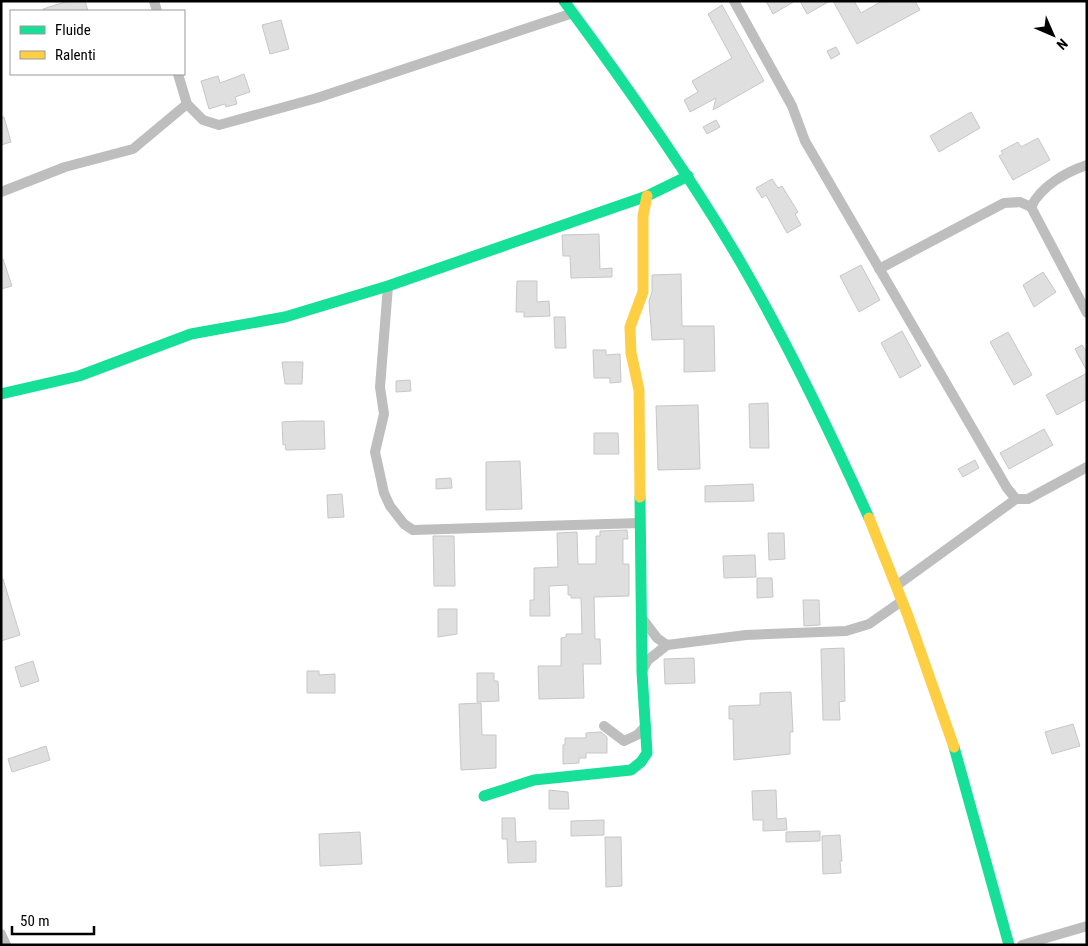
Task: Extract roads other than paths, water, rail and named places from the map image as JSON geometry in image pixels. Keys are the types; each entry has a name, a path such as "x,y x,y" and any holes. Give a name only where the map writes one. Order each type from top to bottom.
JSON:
{"street":[{"path":"564,1 630,90 688,176 793,357 857,490 902,600 943,711 1009,945"},
{"path":"734,1 792,106 805,141 1007,488 1016,499"},
{"path":"178,75 187,104 202,120 219,125 317,98 573,12"},
{"path":"1,192 65,167 132,149 187,104"},
{"path":"1031,207 1035,198 1051,184 1073,169 1087,164"},
{"path":"1,394 79,376 192,334 285,317 388,286 647,196 688,176"},
{"path":"484,796 534,780 631,770 641,762 647,753 642,672 639,390 631,353 630,328 643,292 643,216 647,196"},
{"path":"879,268 1004,203 1020,202 1031,207 1082,294 1087,313"},
{"path":"388,286 380,387 384,414 377,433 375,452 384,493 390,506 404,524 413,530 421,530 640,523"},
{"path":"896,586 1016,499 1028,499 1087,467"},
{"path":"642,672 648,660 667,644 746,635 846,631 869,624 902,600"},
{"path":"642,618 657,638 667,644"},
{"path":"604,726 624,741 637,736 646,726"},
{"path":"1022,945 1087,926"},
{"path":"1,934 6,945"}]}
